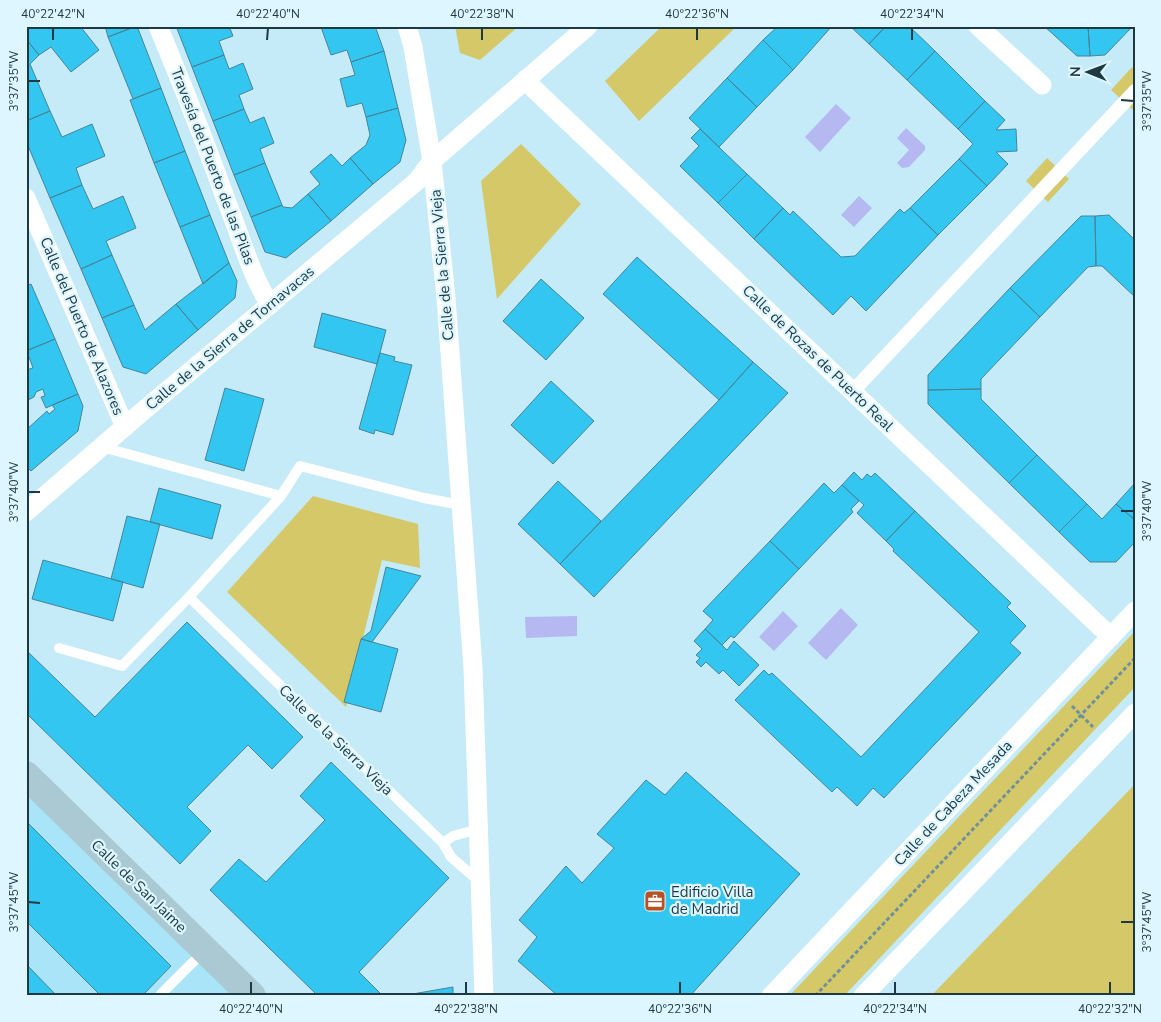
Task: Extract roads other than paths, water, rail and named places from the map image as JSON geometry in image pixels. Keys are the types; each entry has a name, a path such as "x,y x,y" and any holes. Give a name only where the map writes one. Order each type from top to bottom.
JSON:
{"main road":[{"name":"Calle de San Jaime","path":"26,775 252,996"}],"street":[{"name":"Travesía del Puerto de las Pilas","path":"158,26 192,109 252,267 263,294 270,305"},
{"name":"Calle de la Sierra Vieja","path":"407,26 413,47 432,161 446,298 473,668 484,996"},
{"name":"Calle de la Sierra de Tornavacas","path":"26,512 417,181 432,161 588,26"},
{"path":"978,26 1042,85"},
{"name":"Calle de Rozas de Puerto Real","path":"526,79 534,89 1111,636"},
{"path":"853,391 1135,91"},
{"name":"Calle del Puerto de Alazores","path":"26,198 125,427"},
{"name":"Calle de Cabeza Mesada","path":"771,996 1135,610"},
{"path":"863,996 1135,713"}],"lane":[{"path":"102,447 281,496"},
{"path":"59,648 122,666 189,597 281,496 300,466 424,498 461,505"},
{"name":"Calle de la Sierra Vieja","path":"189,597 443,843 451,857 481,883"},
{"path":"443,843 453,836 479,829"},
{"path":"163,996 161,994 205,950"}],"place":[{"name":"Edificio Villa de Madrid","path":"655,901"}]}
